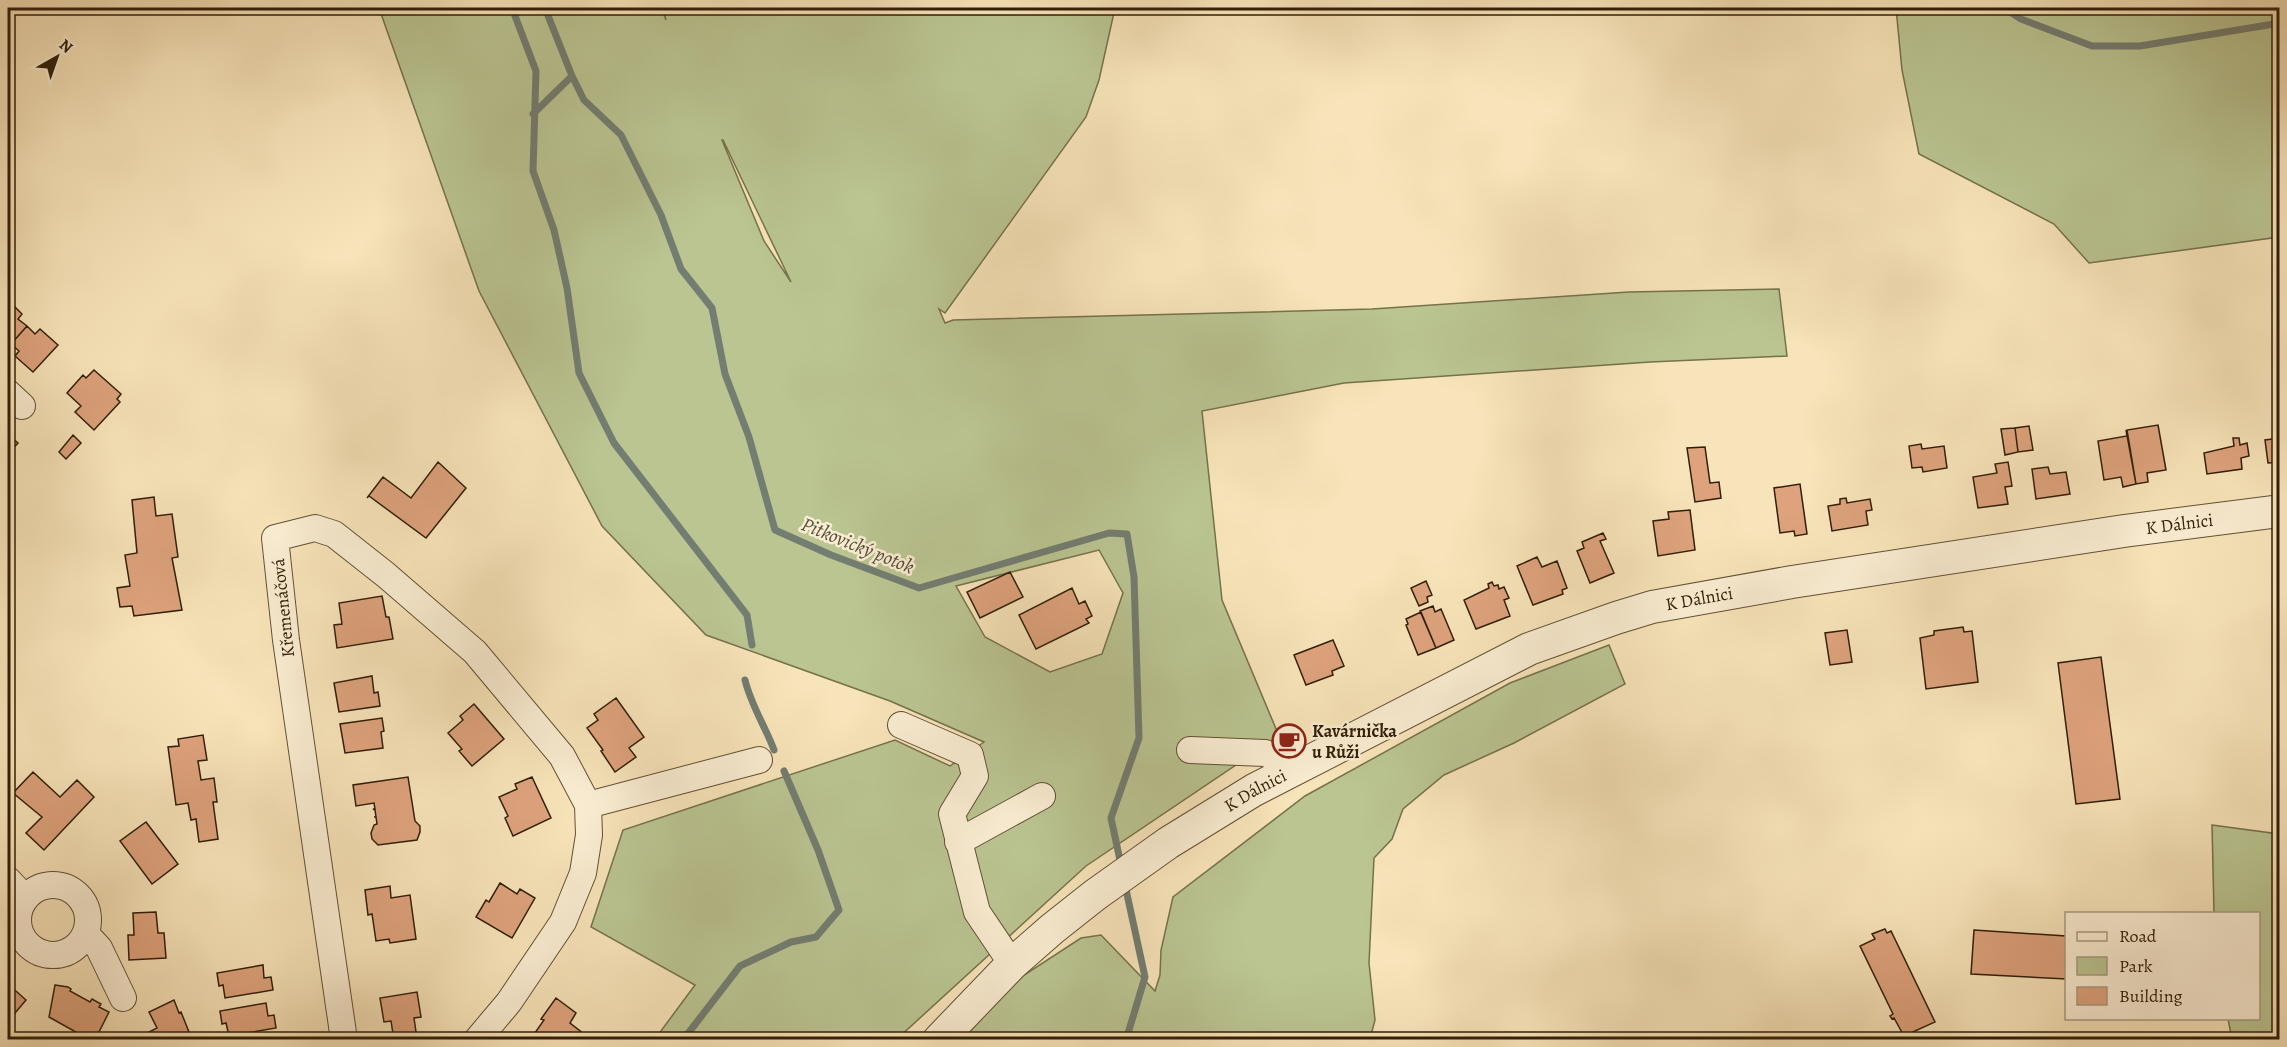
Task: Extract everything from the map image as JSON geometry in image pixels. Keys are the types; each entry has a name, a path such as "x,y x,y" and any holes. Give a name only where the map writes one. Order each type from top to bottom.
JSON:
{"street":[{"name":"K Dálnici","path":"939,1040 1012,964 1095,895 1168,843 1254,790 1529,649 1652,607 1792,582 2112,532 2280,511"},
{"name":"Křemenáčová","path":"344,1040 286,640 275,538 315,528 334,534 386,575 475,652 562,756 588,805 590,835 584,873 563,922 509,1002 477,1040"},
{"path":"901,725 970,755 975,776 952,814 977,912 1012,964"},
{"path":"1190,750 1265,753 1279,759 1287,773"},
{"path":"588,805 759,760"},
{"path":"958,842 1042,796"},
{"path":"55,885 71,890 83,902 88,918 86,934 75,948 59,956 42,954 27,945 18,930 16,889 55,885"},
{"path":"86,934 99,948 123,999"}],"green space":[{"path":"379,8 661,8 666,20 663,8 1115,8 1099,80 1086,117 945,313 939,309 945,323 953,320 1372,309 1629,292 1779,289 1787,356 1650,362 1344,383 1202,411 1222,600 1279,736 1086,866 897,1039 655,1039 695,985 591,927 623,830 895,740 950,766 984,742 890,701 706,635 602,526 479,291","holes":["723,140 791,282 764,241","1099,550 1123,593 1102,654 1050,672 985,637 956,586"]},
{"path":"1896,8 2279,8 2279,237 2089,263 2054,224 1919,154 1902,70"},
{"path":"1609,645 1625,684 1514,743 1444,775 1403,809 1392,839 1374,858 1369,963 1375,1020 1370,1039 962,1040 1018,979 1081,938 1101,935 1155,991 1160,975 1161,950 1173,897 1305,796 1510,683"},
{"path":"2212,825 2279,834 2279,1039 2232,1039 2228,1020 2260,1020 2260,912 2214,912"}],"building":[{"path":"8,300 22,314 18,319 27,326 11,344 8,341"},
{"path":"27,326 35,334 40,329 58,345 33,372 15,356 19,351 11,344"},
{"path":"94,370 121,394 117,399 120,402 94,430 75,412 81,406 67,393 83,375 86,378"},
{"path":"2158,425 2166,470 2147,473 2148,482 2136,484 2127,430"},
{"path":"2029,426 2033,450 2018,452 2015,428"},
{"path":"2015,428 2018,452 2005,455 2001,429"},
{"path":"2126,430 2136,484 2123,487 2121,477 2104,480 2098,441 2127,436"},
{"path":"8,434 18,443 8,454"},
{"path":"73,435 81,443 66,459 59,452"},
{"path":"2233,438 2239,438 2240,445 2247,443 2249,456 2241,458 2242,469 2207,474 2204,453 2234,446"},
{"path":"2280,438 2280,462 2268,463 2265,440"},
{"path":"1921,444 1922,449 1944,446 1947,468 1923,472 1922,467 1912,468 1909,446"},
{"path":"1705,447 1710,483 1719,482 1721,498 1695,502 1687,448"},
{"path":"438,462 466,488 426,538 369,496 367,498 383,477 411,498"},
{"path":"2008,462 2012,486 2005,487 2008,504 1978,508 1973,477 1997,473 1995,464"},
{"path":"2048,467 2050,474 2066,472 2070,494 2036,499 2032,469"},
{"path":"1800,484 1807,534 1795,536 1794,531 1780,533 1774,488"},
{"path":"154,497 156,516 172,514 178,557 172,558 182,610 134,616 132,606 120,607 117,588 130,586 125,555 137,553 132,500"},
{"path":"1846,498 1847,503 1870,499 1872,510 1866,511 1868,525 1832,531 1828,506 1840,504 1840,499"},
{"path":"1690,510 1695,550 1658,556 1653,521 1669,519 1668,512"},
{"path":"1603,533 1606,539 1600,541 1614,573 1590,583 1577,551 1584,548 1582,542"},
{"path":"1537,557 1542,567 1557,561 1567,588 1562,590 1563,594 1533,605 1517,566"},
{"path":"1010,572 1023,597 980,618 967,592"},
{"path":"1426,581 1432,595 1427,597 1428,602 1419,606 1411,588"},
{"path":"1492,582 1494,586 1498,585 1499,589 1504,587 1509,598 1504,600 1510,616 1476,629 1464,600 1489,588 1488,584"},
{"path":"1072,588 1079,604 1085,601 1092,616 1086,619 1089,623 1036,649 1019,615"},
{"path":"382,596 393,639 337,648 334,625 342,624 339,603"},
{"path":"1433,606 1435,612 1441,609 1454,640 1436,648 1420,611"},
{"path":"1421,612 1436,648 1418,655 1406,625 1408,624 1406,619"},
{"path":"1963,627 1964,632 1972,631 1978,682 1926,689 1920,638 1934,635 1934,631"},
{"path":"1847,630 1852,662 1830,665 1825,633"},
{"path":"1333,640 1344,666 1332,671 1333,675 1306,685 1294,655"},
{"path":"2101,657 2120,799 2076,804 2058,663"},
{"path":"372,676 374,693 378,692 380,706 339,712 334,683"},
{"path":"616,698 644,737 629,748 636,757 615,772 587,728 598,720 594,714"},
{"path":"474,704 504,739 472,766 459,751 462,749 448,733 463,720 460,716"},
{"path":"382,718 383,748 345,753 340,724"},
{"path":"203,735 207,760 198,761 201,780 214,778 217,802 213,802 218,839 199,842 196,819 191,820 188,803 176,805 168,747 179,746 178,739"},
{"path":"33,772 60,797 77,780 94,797 44,850 26,833 42,817 13,793"},
{"path":"408,777 415,821 420,826 417,840 378,845 372,839 371,833 374,825 377,824 373,809 375,809 374,803 356,806 353,785"},
{"path":"532,777 551,818 513,836 505,818 508,816 499,797 517,789 515,784"},
{"path":"146,822 178,864 152,884 120,841"},
{"path":"500,883 517,894 520,889 535,898 512,938 476,917 486,900 489,902"},
{"path":"390,886 391,898 410,895 416,939 390,943 389,939 376,941 372,914 368,915 365,890"},
{"path":"156,912 158,933 164,933 166,958 129,960 128,935 134,935 133,913"},
{"path":"1885,929 1887,933 1891,931 1935,1022 1904,1036 1894,1018 1890,1016 1893,1014 1860,946 1875,939 1872,934"},
{"path":"1974,930 2065,936 2065,979 1971,974"},
{"path":"263,965 264,978 271,977 273,990 225,998 223,985 219,986 217,973"},
{"path":"8,984 26,1000 10,1019 8,1017"},
{"path":"55,985 68,987 70,991 90,1002 92,999 101,1004 99,1007 109,1012 95,1040 90,1040 49,1017"},
{"path":"417,992 421,1017 414,1018 417,1039 394,1040 391,1021 384,1022 380,998"},
{"path":"556,998 576,1013 570,1023 584,1034 580,1040 530,1040 544,1020 541,1019"},
{"path":"174,1000 191,1037 186,1040 148,1040 145,1034 157,1028 149,1012"},
{"path":"266,1003 268,1016 274,1015 276,1028 229,1036 226,1023 222,1024 220,1011"}],"waterway":[{"path":"512,8 536,71 533,171 554,230 567,288 579,373 614,443 747,615 752,645"},
{"name":"Pitkovický potok","path":"545,8 584,100 621,135 661,215 681,269 712,308 725,374 749,437 775,530 831,555 919,588 1109,533 1127,534 1134,577 1139,738 1111,818 1121,865"},
{"path":"2004,8 2021,19 2092,46 2140,46 2280,23"},
{"path":"533,114 572,76"},
{"path":"745,680 774,750"},
{"path":"683,1040 740,966 791,942 816,937 839,910 818,850 784,771"},
{"name":"Pitkovický potok","path":"1125,885 1145,977 1126,1040"}],"place":[{"name":"Kavárnička u Růži","path":"1289,741"}]}
